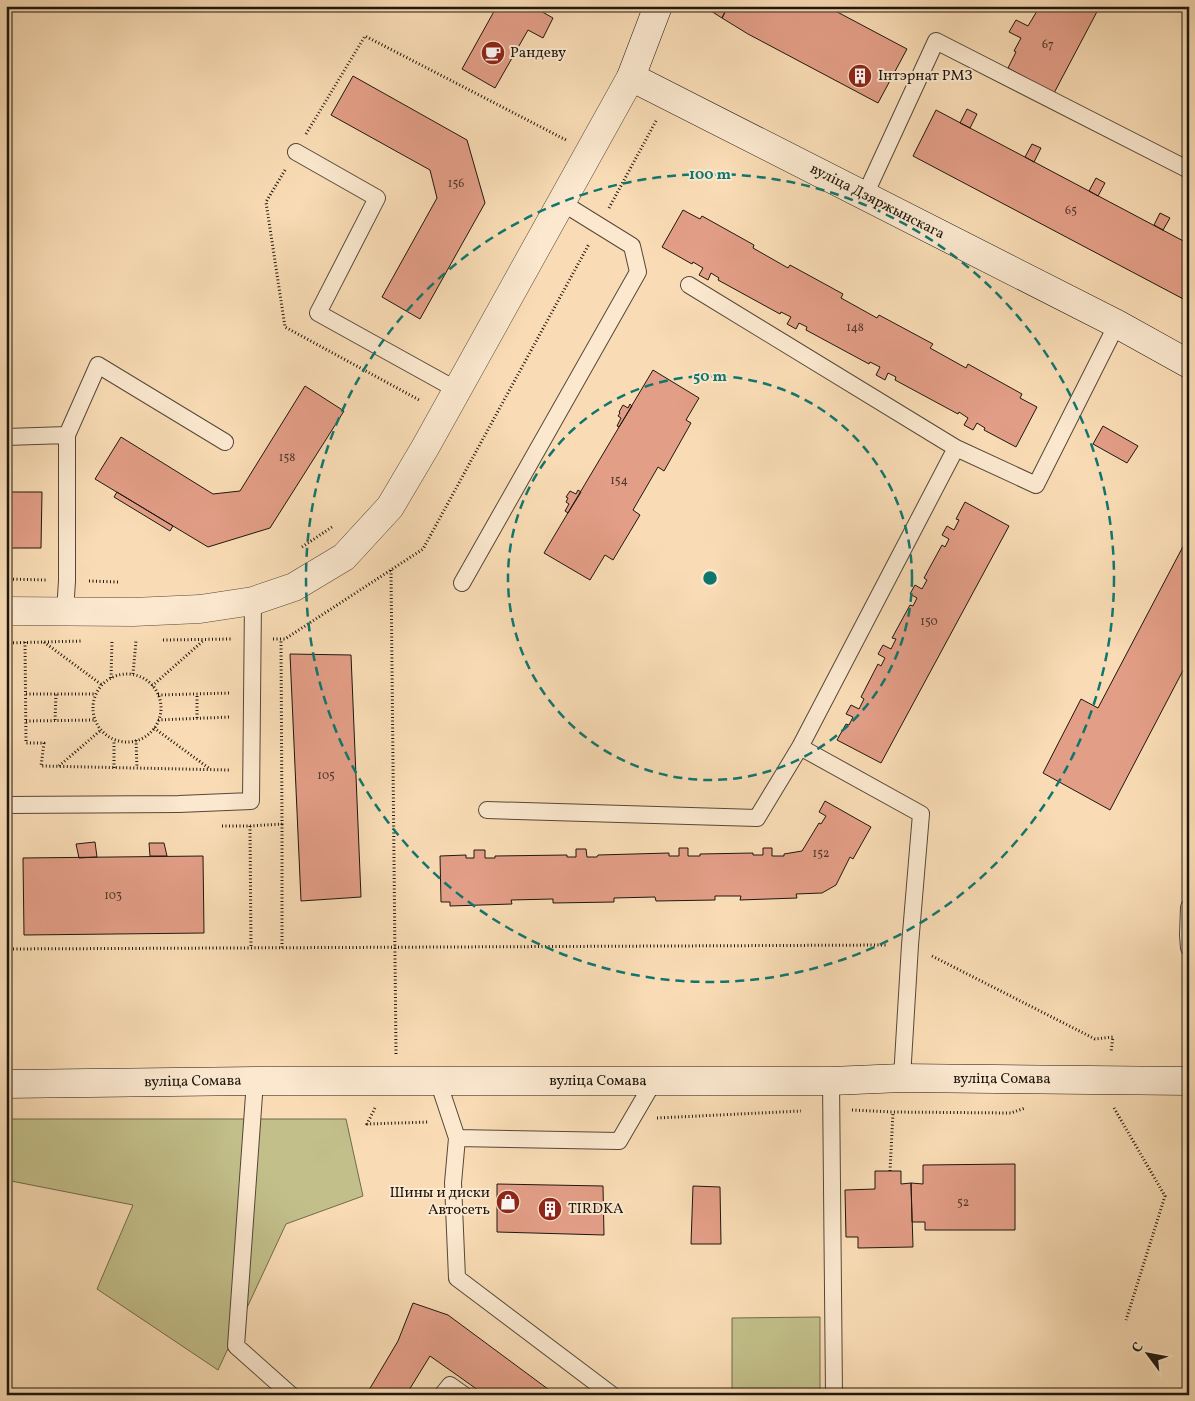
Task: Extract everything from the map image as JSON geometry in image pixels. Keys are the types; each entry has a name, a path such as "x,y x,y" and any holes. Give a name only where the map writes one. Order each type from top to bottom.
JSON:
{"street":[{"path":"6,611 133,612 200,609 253,601 294,587 344,557 390,507 426,446 446,384 561,202 631,77 658,6"},
{"name":"вуліца Дзяржынскага","path":"631,77 1117,324 1189,364"},
{"name":"вуліца Сомава","path":"6,1084 255,1081 831,1081 902,1078 1189,1081"}],"lane":[{"path":"865,196 936,42 1189,170"},
{"path":"296,152 377,198 318,313 446,384"},
{"path":"462,583 638,272 632,246 561,202"},
{"path":"689,285 956,448 1036,485 1117,324"},
{"path":"65,612 67,580 67,434 98,364 225,442"},
{"path":"6,437 67,434"},
{"path":"487,810 757,818 800,747 956,448"},
{"path":"6,805 178,804 252,801 253,601"},
{"path":"800,747 921,814 910,945 902,1078"},
{"path":"1189,907 1189,948"},
{"path":"255,1081 236,1346 291,1395"},
{"path":"438,1081 458,1138 453,1182 458,1278 612,1395"},
{"path":"458,1138 619,1141 654,1081"},
{"path":"831,1081 834,1395"},
{"path":"442,1395 450,1385 464,1395"}],"path":[{"path":"446,384 422,402 285,327 266,202 365,36 569,141"},
{"path":"252,639 285,640 423,549 669,97"},
{"path":"298,550 336,523"},
{"path":"391,570 396,1062 367,1124 452,1122"},
{"path":"6,578 123,582"},
{"path":"152,686 204,640"},
{"path":"111,678 112,641"},
{"path":"133,674 136,641"},
{"path":"25,642 26,743 44,743 41,766 232,770"},
{"path":"43,642 102,685"},
{"path":"122,674 133,674 144,679 152,686 158,695 161,706 154,728 146,736 125,742 114,740 98,726 94,716 93,705 96,694 102,685 111,678 122,674"},
{"path":"158,695 235,693"},
{"path":"26,694 96,694"},
{"path":"55,720 56,694"},
{"path":"196,718 197,694"},
{"path":"158,720 234,717"},
{"path":"26,721 96,720"},
{"path":"154,728 211,770"},
{"path":"58,766 102,730"},
{"path":"114,740 114,768"},
{"path":"136,740 137,768"},
{"path":"282,824 282,948"},
{"path":"250,826 251,948"},
{"path":"6,949 910,945"},
{"path":"1113,1106 1165,1196 1126,1320"},
{"path":"890,1171 893,1112"}],"shaded area":[{"path":"6,1119 346,1119 363,1196 286,1224 218,1370 97,1289 133,1205 6,1180"},
{"path":"820,1317 820,1395 732,1395 732,1318"}],"building":[{"name":"Рандеву","path":"497,6 541,6 539,10 553,18 543,38 528,30 495,88 462,69"},
{"path":"703,6 728,6 722,18"},
{"name":"Інтэрнат РМЗ","path":"728,6 826,6 907,49 878,103 748,34 722,18"},
{"path":"1040,6 1100,6 1054,93 1008,68 1021,38 1009,32 1016,20 1028,26"},
{"path":"353,76 467,140 485,203 420,319 382,297 437,198 430,170 331,115"},
{"path":"967,109 977,114 970,128 960,123"},
{"path":"936,110 1189,244 1189,302 913,156"},
{"path":"1032,144 1041,148 1034,162 1025,157"},
{"path":"1096,178 1105,183 1098,196 1089,191"},
{"path":"683,210 700,219 702,216 754,245 753,248 788,268 790,265 843,294 841,298 877,318 879,315 933,344 930,348 966,368 968,364 1022,394 1020,398 1037,407 1016,447 984,430 985,428 977,423 973,430 964,425 968,418 895,380 896,377 888,373 885,380 876,375 880,367 870,362 869,364 806,330 807,327 799,323 796,329 787,324 791,317 781,312 780,314 718,280 719,278 711,273 708,280 699,275 703,268 662,247"},
{"path":"1160,213 1170,218 1163,230 1154,225"},
{"path":"653,370 699,398 686,420 691,423 664,471 658,467 633,510 640,515 613,560 605,555 590,580 544,553"},
{"path":"305,386 344,411 270,528 208,547 95,479 121,437 213,494 240,491"},
{"path":"630,404 632,406 619,427 617,426 621,418 618,416 619,412 623,405 628,408"},
{"path":"1103,426 1138,446 1127,463 1093,444"},
{"path":"578,490 581,492 568,513 565,511 569,504 566,502 568,498 566,497 570,491 576,494"},
{"path":"6,492 42,492 41,548 6,548"},
{"path":"117,492 173,526 170,531 114,497"},
{"path":"965,502 1009,526 881,763 837,740 846,724 849,725 853,717 846,714 851,705 859,709 864,699 861,697 878,664 881,666 885,658 878,654 883,645 891,649 896,639 892,638 910,605 913,606 917,598 910,594 915,585 922,589 927,580 924,578 942,545 945,547 949,539 942,535 947,526 954,530 959,520 956,519"},
{"path":"1188,537 1189,659 1110,810 1043,773 1081,699 1098,708"},
{"path":"290,654 351,655 361,897 301,901"},
{"path":"825,801 871,827 853,859 850,857 836,885 822,893 796,894 797,898 740,900 741,896 715,896 715,900 656,901 655,897 614,898 614,902 553,903 553,899 511,900 512,904 450,906 450,902 441,902 440,856 466,855 466,858 474,858 474,850 485,850 485,858 495,858 495,856 567,855 567,857 576,857 576,849 586,849 587,857 669,853 669,856 679,856 679,848 688,848 688,856 753,853 753,855 763,855 763,848 772,848 772,856 784,856 784,854 802,851 819,823 821,824 826,816 819,812"},
{"path":"95,842 97,857 79,858 76,844"},
{"path":"149,843 164,843 167,856 150,856"},
{"path":"203,856 204,933 24,935 23,858"},
{"path":"1015,1164 1015,1230 925,1230 925,1222 912,1222 911,1183 923,1184 923,1165"},
{"path":"875,1171 901,1171 901,1184 911,1183 913,1247 858,1248 858,1237 846,1237 845,1190 875,1189"},
{"name":"TIRDKA","path":"497,1184 603,1186 604,1235 497,1232"},
{"path":"693,1186 720,1187 721,1244 691,1244"},
{"path":"413,1303 448,1315 556,1395 485,1395 430,1356 406,1395 366,1395 398,1341"}],"place":[{"name":"Рандеву","path":"493,53"},
{"name":"Інтэрнат РМЗ","path":"860,76"},
{"name":"Шины и диски Автосеть","path":"508,1202"},
{"name":"TIRDKA","path":"550,1209"}]}
